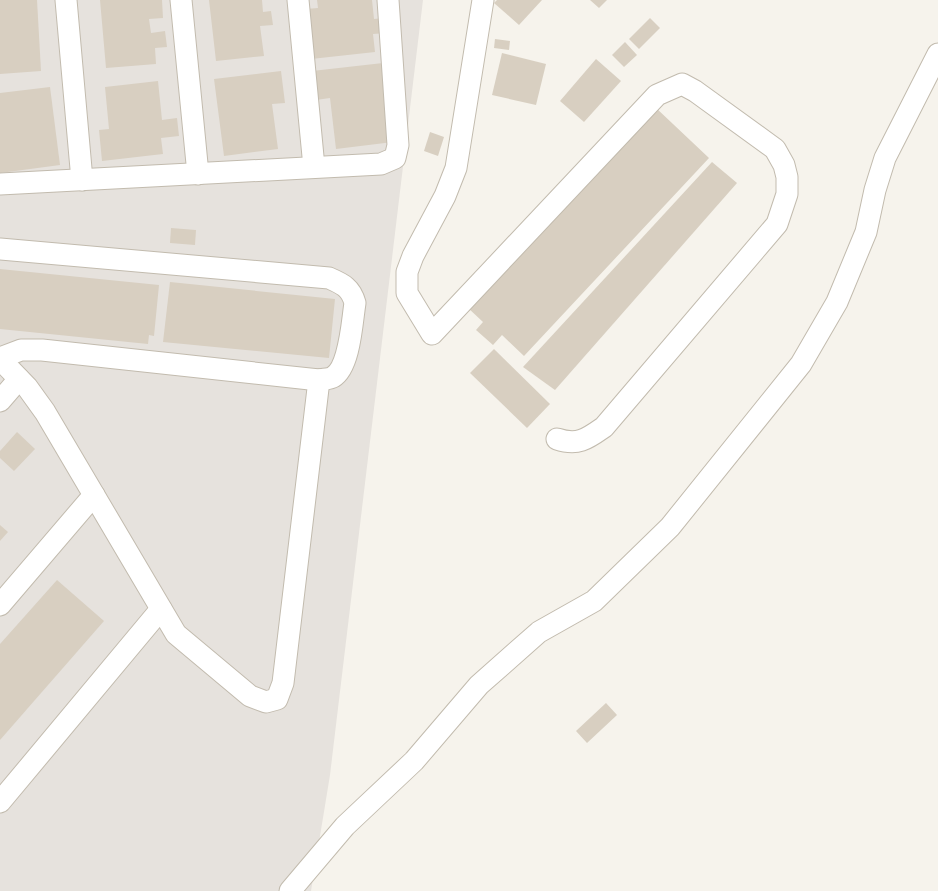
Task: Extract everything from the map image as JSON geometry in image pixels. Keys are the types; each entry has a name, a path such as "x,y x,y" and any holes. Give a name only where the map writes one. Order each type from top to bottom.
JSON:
{"street":[{"path":"66,0 82,180"},
{"path":"181,0 198,174"},
{"path":"298,0 314,167"},
{"path":"0,184 381,164 395,158 398,145 388,0"},
{"path":"483,0 456,168 445,196 407,272 407,293 432,334 657,94 669,88 682,84 695,91 776,149 787,177 787,194 777,224 604,428 587,439 571,444 557,439"},
{"path":"290,891 345,826 414,761 479,685 539,632 594,601 670,527 801,364 837,302 866,232 885,158 938,54"},
{"path":"0,249 329,278 344,284 352,294 355,303 343,365 332,378 319,380 42,350 21,350 0,358 45,412 176,634 250,696 266,702 277,699 283,683 319,380"},
{"path":"0,401 19,379"},
{"path":"0,605 94,495"},
{"path":"0,802 161,609"}],"shaded area":[{"path":"0,0 423,0 330,775 311,891 0,891"}],"building":[{"path":"0,0 37,0 41,71 0,74"},
{"path":"100,0 162,0 163,18 149,19 151,33 165,31 167,47 155,48 156,64 106,68"},
{"path":"209,0 262,0 263,12 271,11 273,25 260,26 264,56 216,61"},
{"path":"317,0 372,0 374,19 384,18 386,33 373,34 375,52 311,59 306,9 318,8"},
{"path":"497,0 542,0 519,25 494,3"},
{"path":"590,0 607,0 599,8"},
{"path":"650,18 660,28 639,49 629,39"},
{"path":"495,39 510,41 509,50 494,48"},
{"path":"625,42 637,55 624,67 612,55"},
{"path":"502,53 546,64 536,105 492,95"},
{"path":"596,59 621,81 584,122 560,101"},
{"path":"383,63 393,142 336,149 330,98 316,100 312,71"},
{"path":"281,71 285,103 272,104 278,149 224,156 214,79"},
{"path":"158,81 162,120 177,118 179,136 161,138 163,154 102,161 99,130 109,129 105,87"},
{"path":"50,87 60,165 0,173 0,93"},
{"path":"655,107 709,158 524,356 502,335 493,345 476,330 483,322 467,307"},
{"path":"430,132 444,137 438,156 424,151"},
{"path":"712,162 737,183 555,390 523,367"},
{"path":"171,228 196,230 195,245 170,243"},
{"path":"0,269 159,285 154,336 149,335 148,344 0,329"},
{"path":"170,282 335,299 329,358 163,342"},
{"path":"494,349 550,404 527,428 470,373"},
{"path":"17,432 35,449 14,471 0,458 0,451"},
{"path":"0,525 8,532 0,541"},
{"path":"57,580 104,621 0,740 0,644"},
{"path":"606,703 617,715 587,743 576,731"}]}
